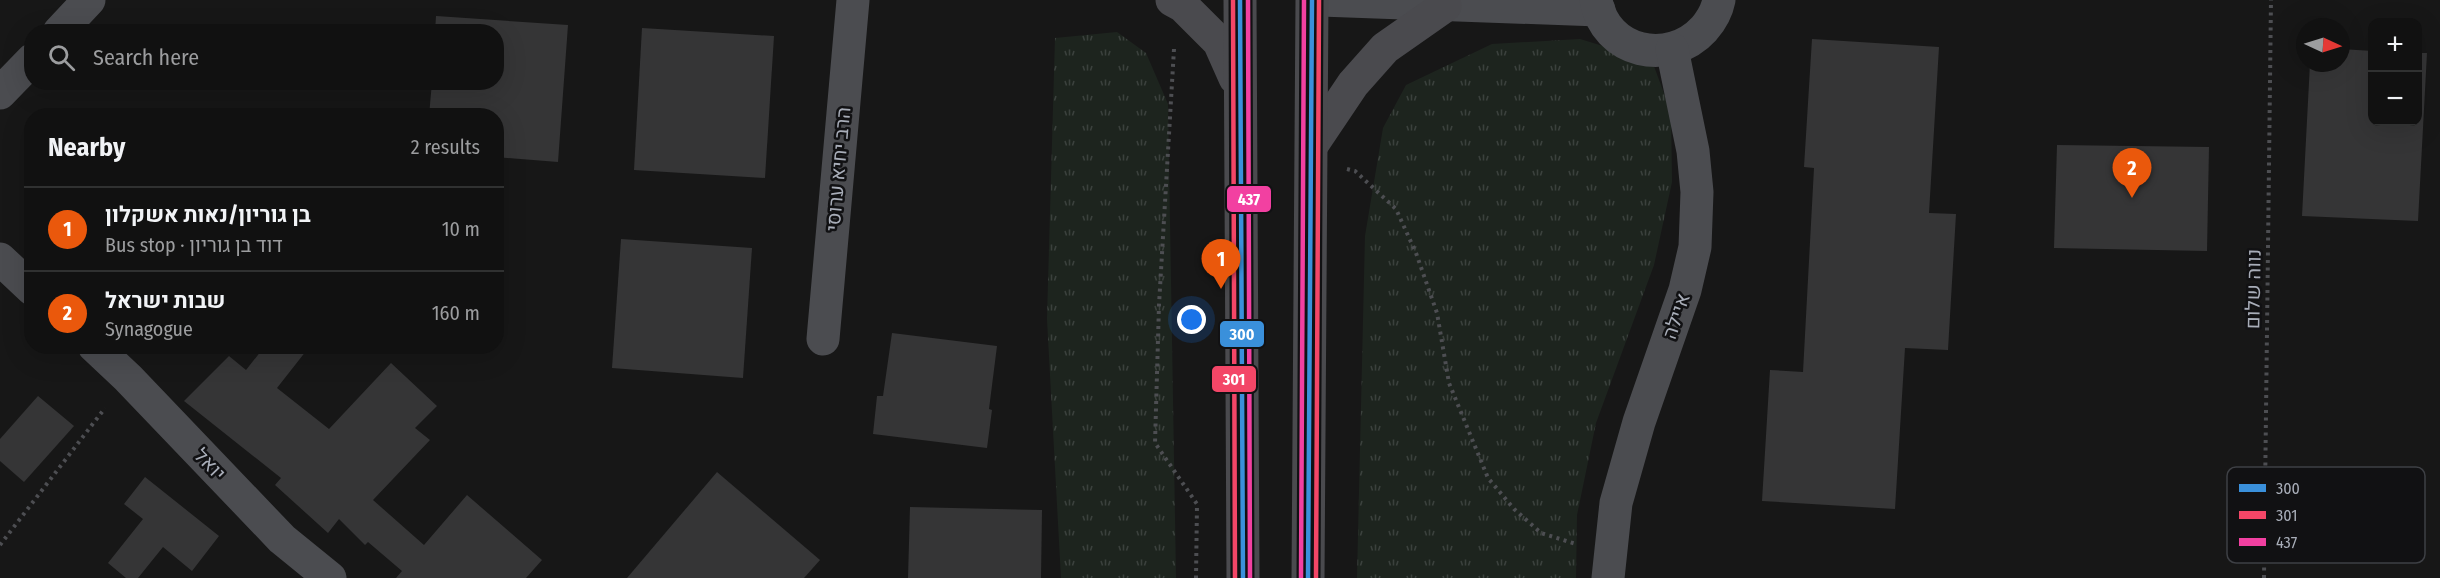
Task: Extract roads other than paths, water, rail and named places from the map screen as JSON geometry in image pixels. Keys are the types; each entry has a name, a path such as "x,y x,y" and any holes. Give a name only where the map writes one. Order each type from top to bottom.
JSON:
{"main road":[{"path":"1172,0 1183,6 1219,42 1239,87"},
{"path":"1240,0 1243,578"},
{"path":"1308,578 1312,0"},
{"path":"1312,151 1353,84 1385,48 1445,6"}],"street":[{"path":"66,24 89,0"},
{"name":"הרב יחיא ערוסי","path":"823,339 853,0"},
{"path":"1321,0 1445,6 1597,5 1613,33 1627,44 1643,50 1660,51 1679,47 1697,37 1710,22 1719,0"},
{"name":"איילה","path":"1609,565 1619,491 1639,422 1685,290 1695,246 1697,192 1693,151 1672,49"},
{"path":"0,93 24,68"},
{"path":"0,259 24,282"},
{"name":"יואל","path":"102,354 282,539 330,578"}],"place":[{"name":"שבות ישראל","path":"2132,198"},
{"name":"בן גוריון/נאות אשקלון","path":"1221,289"}]}
